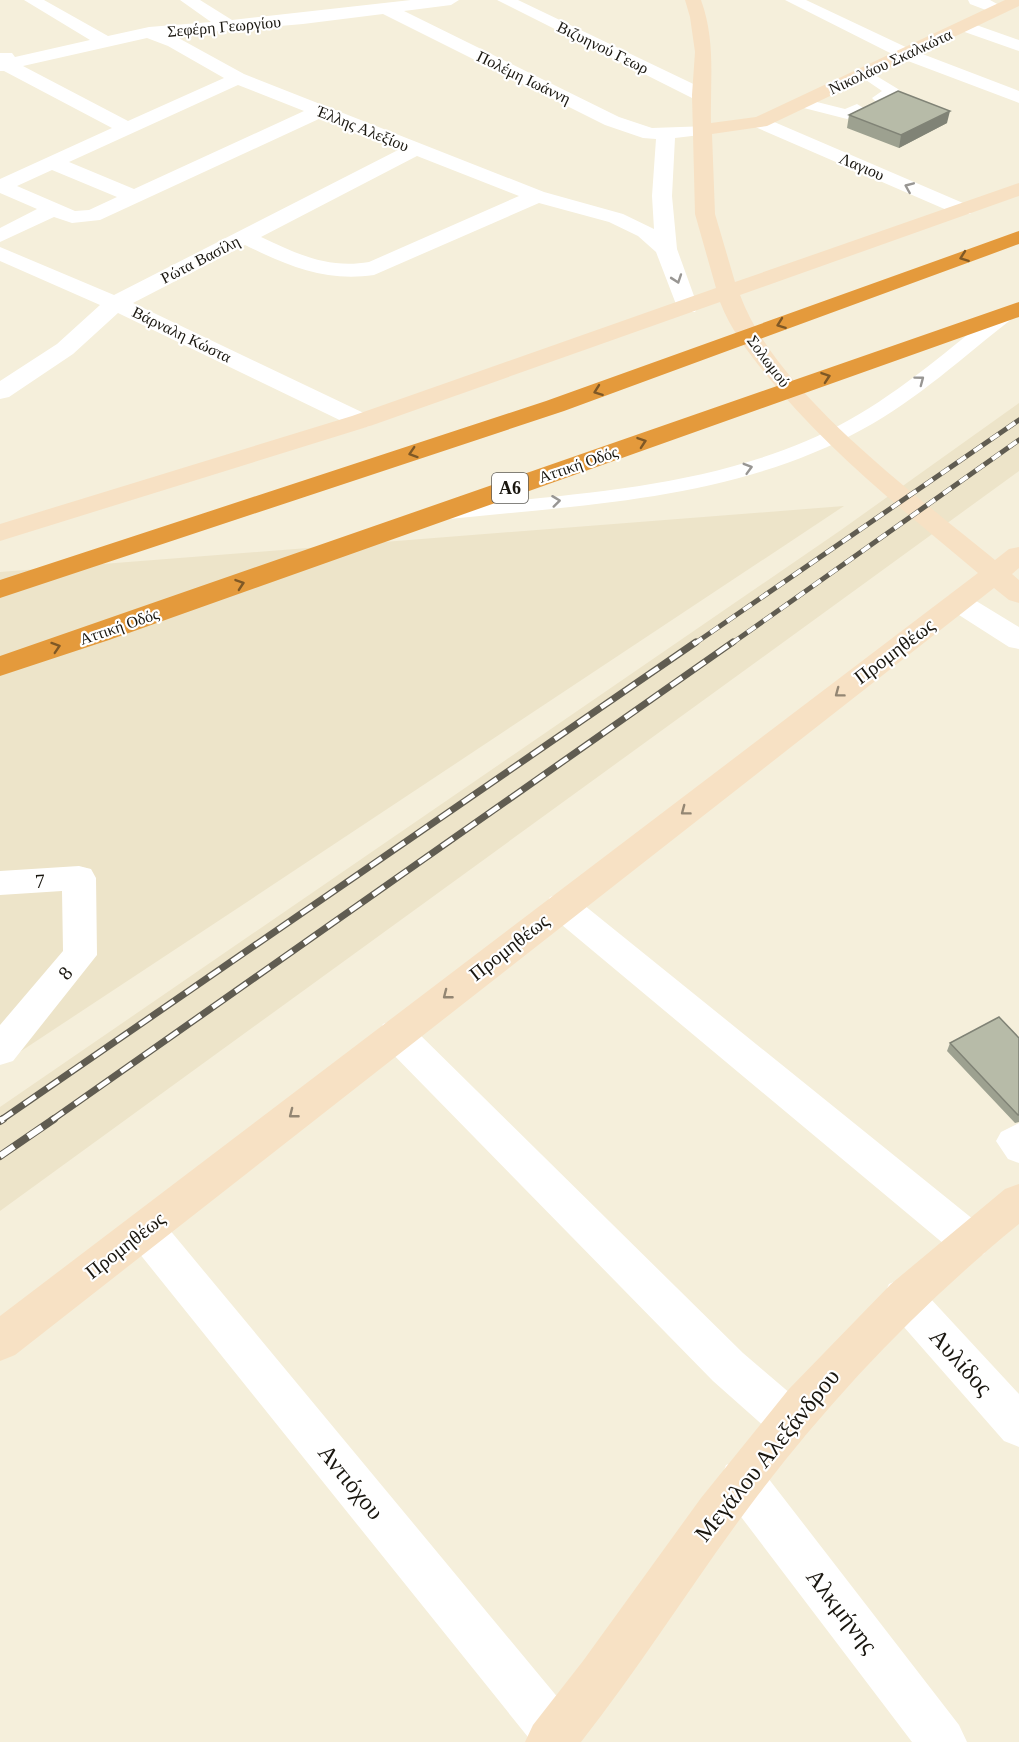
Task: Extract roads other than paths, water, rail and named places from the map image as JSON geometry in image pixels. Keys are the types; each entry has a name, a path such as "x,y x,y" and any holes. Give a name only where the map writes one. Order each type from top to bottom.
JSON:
{"highway":[{"path":"0,589 555,406 1019,237"},
{"name":"Αττική Οδός","path":"0,666 1012,311"}],"street":[{"path":"32,0 104,41"},
{"path":"188,0 227,24"},
{"path":"316,0 339,15"},
{"name":"Σεφέρη Γεωργίου","path":"2,61 149,32 339,15 451,0"},
{"name":"Βιζυηνού Γεωρ","path":"505,0 700,95"},
{"name":"Σολωμού","path":"693,0 699,17 704,52 700,95 705,214 718,264 733,306 753,343 792,392 857,458 1019,594"},
{"path":"793,0 906,54 1019,97"},
{"path":"976,0 999,10"},
{"name":"Νικολάου Σκαλκώτα","path":"702,130 760,122 1019,0"},
{"name":"Πολέμη Ιωάννη","path":"387,9 612,121 650,134 702,130"},
{"path":"965,26 1019,46"},
{"name":"Έλλης Αλεξίου","path":"149,32 174,42 238,78 320,111 537,196 616,218 645,232 666,249"},
{"path":"2,61 17,72 39,80 127,128"},
{"path":"238,78 51,162 3,187 53,210 81,218 93,216 320,111"},
{"path":"10,89 39,80"},
{"name":"Νικολάου Σκαλκώτα","path":"702,165 726,142 752,131 760,122"},
{"name":"Λαγιου","path":"760,122 963,210"},
{"path":"666,133 662,196 666,249 687,307"},
{"name":"Ρώτα Βασίλη","path":"0,392 66,349 115,303 416,149"},
{"path":"51,162 134,197"},
{"path":"0,533 361,420 1019,189"},
{"path":"243,236 302,263 326,271 350,274 374,268 537,196"},
{"name":"Έλλης Αλεξίου","path":"583,208 606,212 629,211 649,205 662,196"},
{"path":"0,236 53,210"},
{"name":"Βάρναλη Κώστα","path":"0,253 115,303 361,420"},
{"name":"Προμηθέως","path":"0,1341 561,906 1019,555"},
{"path":"958,602 1019,640"},
{"name":"7","path":"0,884 79,878"},
{"name":"8","path":"0,1050 80,955 79,878"},
{"path":"561,906 970,1241"},
{"path":"396,1034 728,1366 790,1421"},
{"name":"Μεγάλου Αλεξάνδρου","path":"554,1738 742,1481 821,1383 903,1297 1018,1202"},
{"name":"Αντιόχου","path":"145,1230 554,1738"},
{"name":"Αυλίδος","path":"903,1297 1019,1426"},
{"name":"Αλκμήνης","path":"742,1481 942,1742"}],"lane":[{"path":"865,73 893,92 880,98"},
{"path":"801,103 846,114 856,109"},
{"path":"435,515 663,487 710,478 787,455 856,424 916,383 1012,311"},
{"path":"1019,1136 1012,1141 1019,1150"}],"railway":[{"path":"694,644 1019,420"},
{"path":"731,644 1019,440"},
{"path":"1,1120 696,642"},
{"path":"52,1120 733,642"},
{"path":"0,1156 54,1119"}]}
